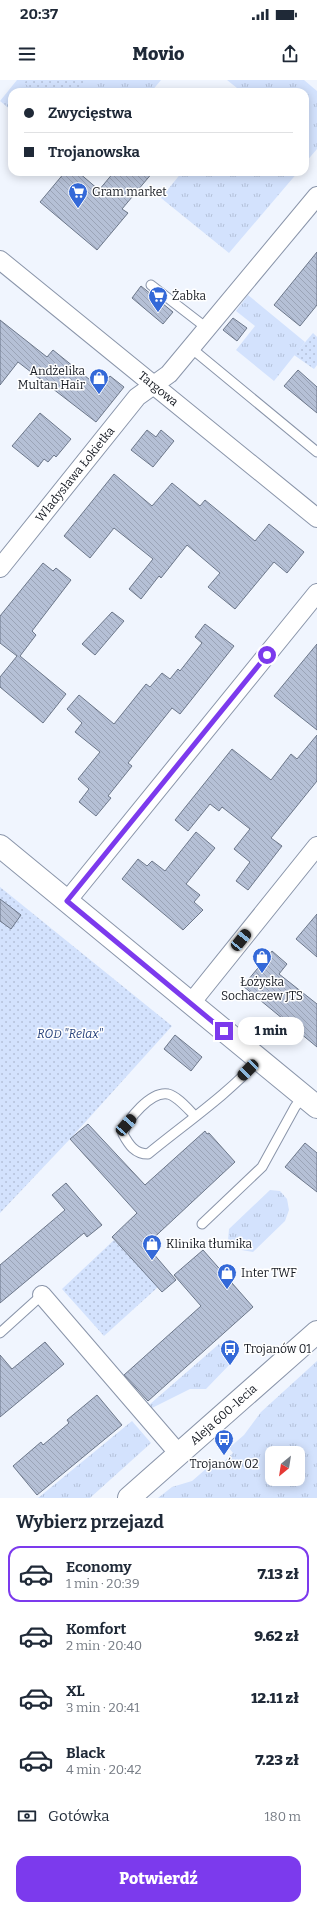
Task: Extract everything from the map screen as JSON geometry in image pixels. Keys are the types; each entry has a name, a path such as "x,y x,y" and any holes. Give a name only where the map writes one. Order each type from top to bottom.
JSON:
{"street":[{"name":"Władysława Łokietka","path":"0,568 137,397 169,374 317,196"},
{"name":"Targowa","path":"0,260 317,518"},
{"path":"67,901 317,593"},
{"path":"0,846 310,1101"},
{"path":"190,1003 317,846"},
{"path":"42,1295 179,1454"},
{"name":"Aleja 600-lecia","path":"130,1498 317,1332"}],"lane":[{"path":"151,285 208,328"},
{"path":"191,348 317,452"},
{"path":"195,1116 169,1094 159,1094 144,1104 126,1125 123,1134 129,1145 140,1154 148,1154 195,1116 238,1081 259,1059"},
{"path":"202,1224 262,1167 291,1113 310,1101"},
{"path":"0,1333 42,1295"}],"green space":[{"path":"17,80 161,80 154,88 11,88"},
{"path":"27,80 88,80 81,88 30,88 24,83"},
{"path":"227,80 304,80 317,91 317,149 309,158 309,88 237,88"},
{"path":"8,91 8,108 0,101"},
{"path":"179,176 295,176 229,253 161,198"},
{"path":"248,295 305,342 274,381 236,350 255,326 236,311"},
{"path":"313,333 317,337 317,365 314,369 294,355"},
{"name":"ROD \"Relax\"","path":"0,887 172,1026 70,1139 0,1213"},
{"path":"270,1190 280,1191 287,1199 289,1210 285,1221 253,1252 236,1249 228,1241 229,1229"},
{"path":"114,1240 158,1287 104,1336 62,1289"},
{"path":"219,1344 233,1361 206,1389 190,1389 152,1408 149,1405"},
{"path":"317,1361 317,1498 158,1498 172,1487 192,1481 214,1462 219,1466 233,1453 229,1448 244,1435 261,1412"},
{"path":"132,1421 151,1443 90,1498 38,1498"}],"building":[{"path":"62,176 83,176 99,190 111,176 150,176 122,209 128,213 97,250 40,202"},
{"path":"317,252 317,305 300,326 274,305"},
{"path":"141,286 173,312 163,324 132,298"},
{"path":"233,318 247,328 237,341 223,330"},
{"path":"0,320 47,357 53,350 100,388 110,376 124,387 96,422 18,362 0,385"},
{"path":"298,370 317,387 317,413 284,386"},
{"path":"40,413 71,439 56,457 54,455 48,462 44,459 38,467 12,446"},
{"path":"147,430 156,437 161,430 174,441 153,467 131,450"},
{"path":"114,474 152,506 172,483 200,506 205,500 255,541 269,524 304,552 287,573 274,562 235,609 208,587 220,573 187,545 161,578 159,576 141,599 129,589 153,559 114,528 90,558 64,536"},
{"path":"43,563 53,571 56,568 71,580 32,631 36,635 20,656 66,694 43,723 0,687 0,677 17,656 0,643 0,616"},
{"path":"112,612 124,621 95,655 82,644"},
{"path":"205,624 234,646 180,714 172,708 128,763 132,766 108,796 111,798 96,816 79,802 89,789 78,779 100,752 75,732 82,723 67,709 79,695 114,724 146,684 150,687 162,673 170,679 178,669 180,671 202,643 195,637"},
{"path":"317,644 317,730 274,696"},
{"path":"317,735 317,781 271,838 282,846 248,890 236,881 250,862 234,849 250,829 222,807 219,811 210,804 188,831 175,820 232,749 271,780 291,754 297,759"},
{"path":"196,832 215,848 186,884 200,895 194,902 203,910 183,930 122,879 138,859 147,866 152,861 165,871"},
{"path":"0,899 21,915 11,929 0,921"},
{"path":"317,914 317,957 296,939"},
{"path":"272,951 287,964 279,974 317,1004 317,1047 243,986"},
{"path":"175,1035 202,1057 191,1071 164,1049"},
{"path":"88,1124 145,1185 205,1131 207,1134 209,1133 235,1162 146,1245 176,1280 162,1292 112,1237 137,1213 70,1139"},
{"path":"305,1143 317,1153 317,1192 285,1167"},
{"path":"66,1183 102,1225 87,1237 84,1233 0,1303 0,1265 65,1210 52,1195"},
{"path":"203,1250 253,1307 148,1401 124,1375 201,1306 174,1275"},
{"path":"45,1342 64,1364 0,1417 0,1355 12,1369"},
{"path":"97,1395 122,1425 37,1495 13,1466 41,1442 43,1445 69,1423 67,1420"}],"place":[{"name":"Gram market","path":"78,209"},
{"name":"Żabka","path":"158,313"},
{"name":"Andżelika Multan Hair","path":"99,395"},
{"name":"Łożyska Sochaczew JTS","path":"262,974"},
{"name":"Klinika tłumika","path":"152,1261"},
{"name":"Inter TWF","path":"227,1290"},
{"name":"Trojanów 01","path":"230,1366"},
{"name":"Trojanów 02","path":"224,1456"}],"route":[{"path":"224,1031 67,901 267,655"}]}
